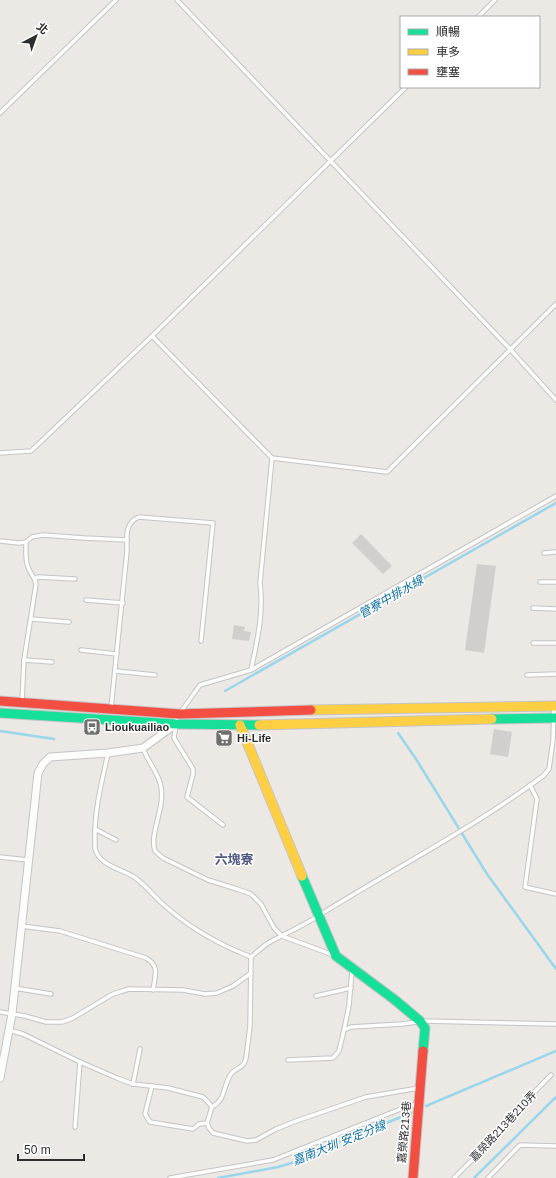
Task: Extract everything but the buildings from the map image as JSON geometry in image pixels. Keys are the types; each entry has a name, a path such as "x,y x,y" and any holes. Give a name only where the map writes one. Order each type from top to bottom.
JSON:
{"main road":[{"path":"0,701 179,714 287,710 555,706"},
{"path":"0,713 176,724 240,725 555,718"},
{"path":"240,725 318,916 336,956 395,1000 420,1021"},
{"name":"嘉榮路213巷","path":"413,1178 425,1028 420,1021"}],"street":[{"path":"0,1078 12,1014 38,773 43,764 50,757 108,753 142,748 176,724 179,714"}],"lane":[{"path":"0,113 116,0"},
{"path":"177,0 510,349 556,400"},
{"path":"479,16 495,0"},
{"path":"0,453 32,451 152,336 405,88"},
{"path":"152,336 272,458 387,472 556,304"},
{"path":"251,670 261,622 262,598 260,583 272,458"},
{"path":"179,714 200,685 251,670 556,496"},
{"path":"111,709 116,671 127,531 133,519 139,517 213,523 201,641"},
{"path":"0,541 19,543 26,542 32,538 43,535 127,540"},
{"path":"22,702 24,660 36,584 35,578 27,566 26,542"},
{"path":"544,553 556,552"},
{"path":"35,578 76,579"},
{"path":"540,582 556,582"},
{"path":"86,600 122,603"},
{"path":"532,608 556,608"},
{"path":"31,619 69,622"},
{"path":"533,644 556,643"},
{"path":"81,650 117,654"},
{"path":"24,660 52,662"},
{"path":"116,671 155,675"},
{"path":"527,675 556,674"},
{"path":"251,957 269,943 318,916 457,834 543,776 549,769 553,740 555,706"},
{"path":"176,724 174,738 193,769 193,774 186,797 223,825"},
{"path":"142,748 146,758 159,778 161,786 161,807 153,839 154,851 163,858 208,880 251,894 261,904 274,928 282,936 336,956"},
{"path":"108,753 95,829 95,850 102,860 114,868 133,876 147,887 163,905 180,919 231,950 251,957"},
{"path":"530,785 537,799 525,887 556,894"},
{"path":"95,829 116,840"},
{"path":"0,857 28,860"},
{"path":"21,926 60,931 146,958 152,962 156,969 153,990"},
{"path":"251,957 250,1026 245,1063 231,1074 221,1099 212,1107 207,1123 213,1133 247,1141 256,1140 293,1122 366,1097 420,1088"},
{"path":"288,1060 333,1058 339,1050 351,988 352,968"},
{"path":"0,1012 25,1016 46,1022 62,1022 73,1018 111,995 129,989 183,990 205,994 217,993 233,986 251,973"},
{"path":"14,988 51,994"},
{"path":"316,996 351,988"},
{"path":"344,1030 351,1027 402,1024 420,1021 556,1024"},
{"path":"9,1030 23,1034 80,1062 133,1084 168,1088 203,1097 212,1107"},
{"path":"133,1084 140,1049"},
{"path":"75,1127 80,1062"},
{"name":"嘉榮路213巷210弄","path":"454,1178 493,1139 518,1109 551,1075"},
{"path":"152,1086 145,1114 150,1122 193,1129 199,1124 207,1123"},
{"path":"170,1178 273,1160 403,1108 418,1104"},
{"path":"488,1178 520,1145 556,1146"}],"waterway":[{"name":"管寮中排水線","path":"225,691 556,503"},
{"path":"0,731 54,739"},
{"path":"398,733 416,759 487,874 556,969"},
{"name":"嘉南大圳 安定分線","path":"426,1106 556,1051"},
{"path":"474,1178 556,1097"},
{"name":"嘉南大圳 安定分線","path":"218,1178 278,1167 298,1161 327,1147 411,1113"}],"traffic: fast":[{"path":"0,713 176,724 259,725"},
{"path":"492,719 556,718"},
{"path":"302,876 336,956 395,1000 420,1021 425,1028 423,1051"}],"traffic: slow":[{"path":"311,710 556,706"},
{"path":"259,725 492,719"},
{"path":"240,725 302,876"}],"traffic: jam":[{"path":"0,701 179,714 311,710"},
{"path":"413,1178 423,1051"}],"place":[{"name":"Lioukuailiao","path":"92,727"},
{"name":"Hi-Life","path":"224,738"}],"district":[{"name":"六塊寮","path":"234,859"}]}
